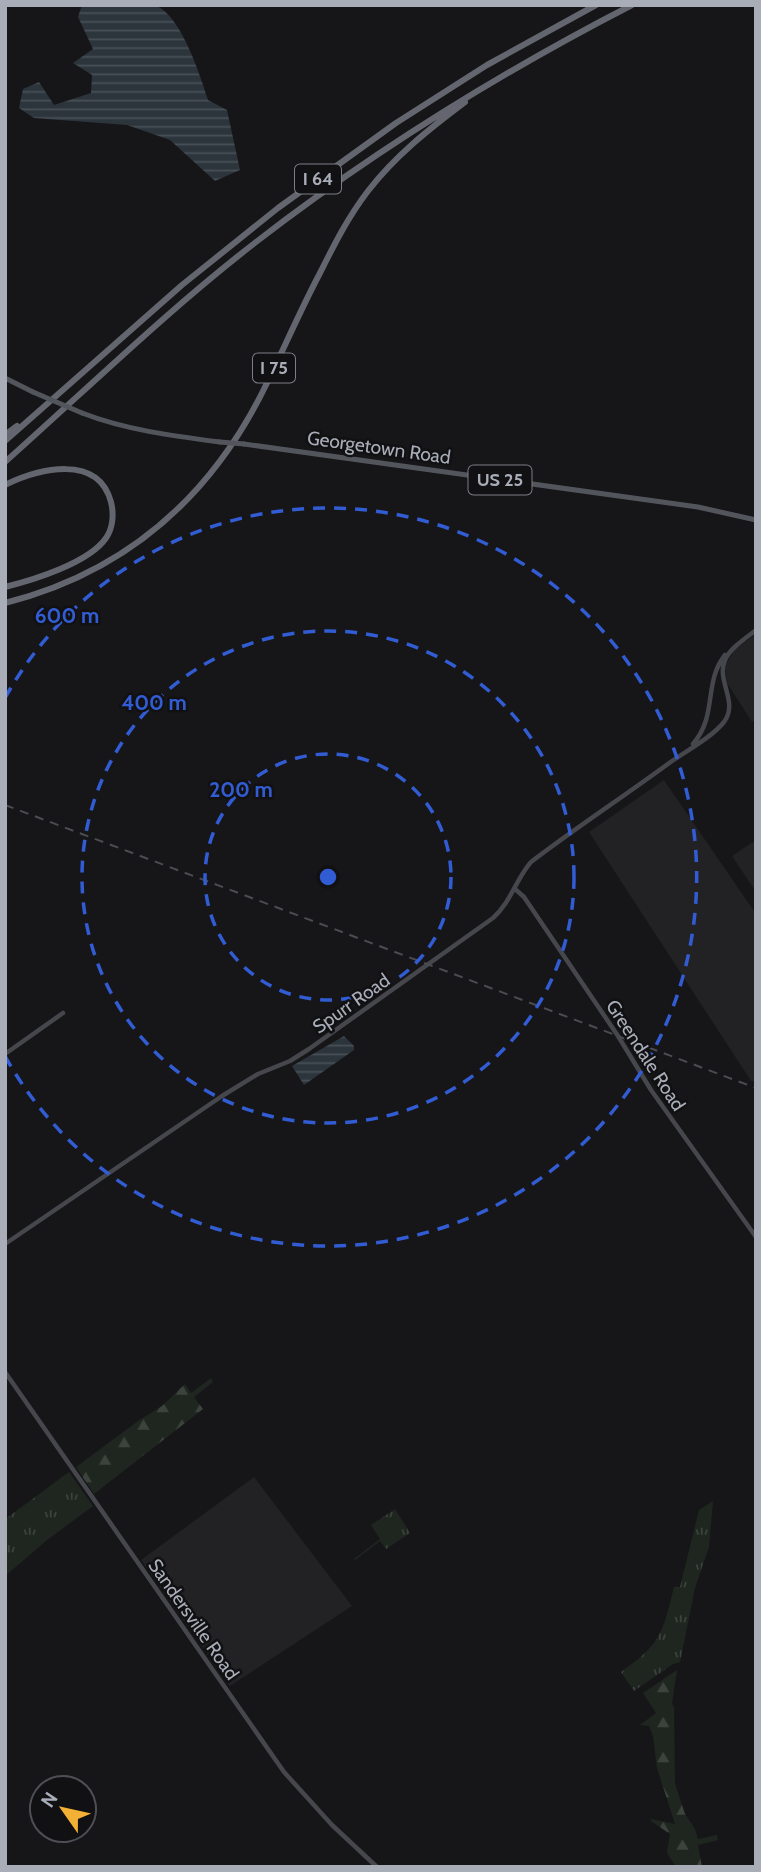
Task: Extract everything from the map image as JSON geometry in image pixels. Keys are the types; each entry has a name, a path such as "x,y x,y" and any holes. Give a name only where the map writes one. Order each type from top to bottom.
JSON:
{"highway":[{"name":"I 64","path":"5,441 182,285 278,208 396,124 487,65 596,5"},
{"name":"I 64","path":"5,462 188,298 254,243 325,190 426,121 632,5"},
{"name":"I 75","path":"5,603 49,590 99,568 157,529 190,497 226,454 239,433 266,385 334,244 367,192 417,139 495,80"},
{"path":"5,435 65,388"},
{"path":"5,485 48,470 77,470 92,475 102,485 110,497 113,510 112,524 106,539 91,553 46,575 5,587"}],"main road":[{"name":"Georgetown Road","path":"5,378 33,392 122,426 173,436 684,505 756,520"}],"street":[{"name":"Spurr Road","path":"685,752 701,734 705,725 711,705 714,675 719,663 728,651 756,630"},
{"name":"Spurr Road","path":"5,1244 231,1091 264,1071 296,1057 349,1022 493,918 501,910 531,862 685,752 725,720 730,700 723,679 723,665 742,641"},
{"name":"Greendale Road","path":"515,889 524,897 618,1036 651,1090 756,1237"},
{"path":"5,1055 63,1013"},
{"name":"Sandersville Road","path":"5,1373 284,1772 332,1825 377,1867"}],"shaded area":[{"path":"82,5 152,5 166,12 189,48 208,100 227,110 240,170 215,181 170,140 127,125 34,118 19,108 23,89 39,82 54,105 91,93 92,75 73,63 93,49 78,17"},
{"path":"756,634 756,719 752,722 727,683 726,664 735,649"},
{"path":"664,780 756,914 756,1081 751,1081 589,832"},
{"path":"756,840 756,892 732,856"},
{"path":"344,1036 354,1046 354,1050 304,1085 292,1066"},
{"path":"254,1477 352,1606 230,1686 141,1560"}],"green space":[{"path":"211,1378 213,1382 194,1397 203,1409 94,1494 76,1467 162,1406 185,1384 191,1393"},
{"path":"69,1472 93,1506 5,1576 5,1521"},
{"path":"713,1501 709,1547 695,1588 680,1662 634,1691 621,1672 653,1645 663,1627 674,1587 680,1587 699,1510"},
{"path":"395,1509 410,1533 386,1549 380,1541 355,1560 380,1539 371,1525"},
{"path":"677,1670 672,1703 675,1784 685,1814 698,1839 717,1835 718,1840 698,1845 702,1867 676,1867 667,1853 670,1834 651,1821 675,1824 657,1768 653,1736 649,1726 640,1725 656,1713 643,1693"}],"railway":[{"path":"5,805 756,1088"}]}
